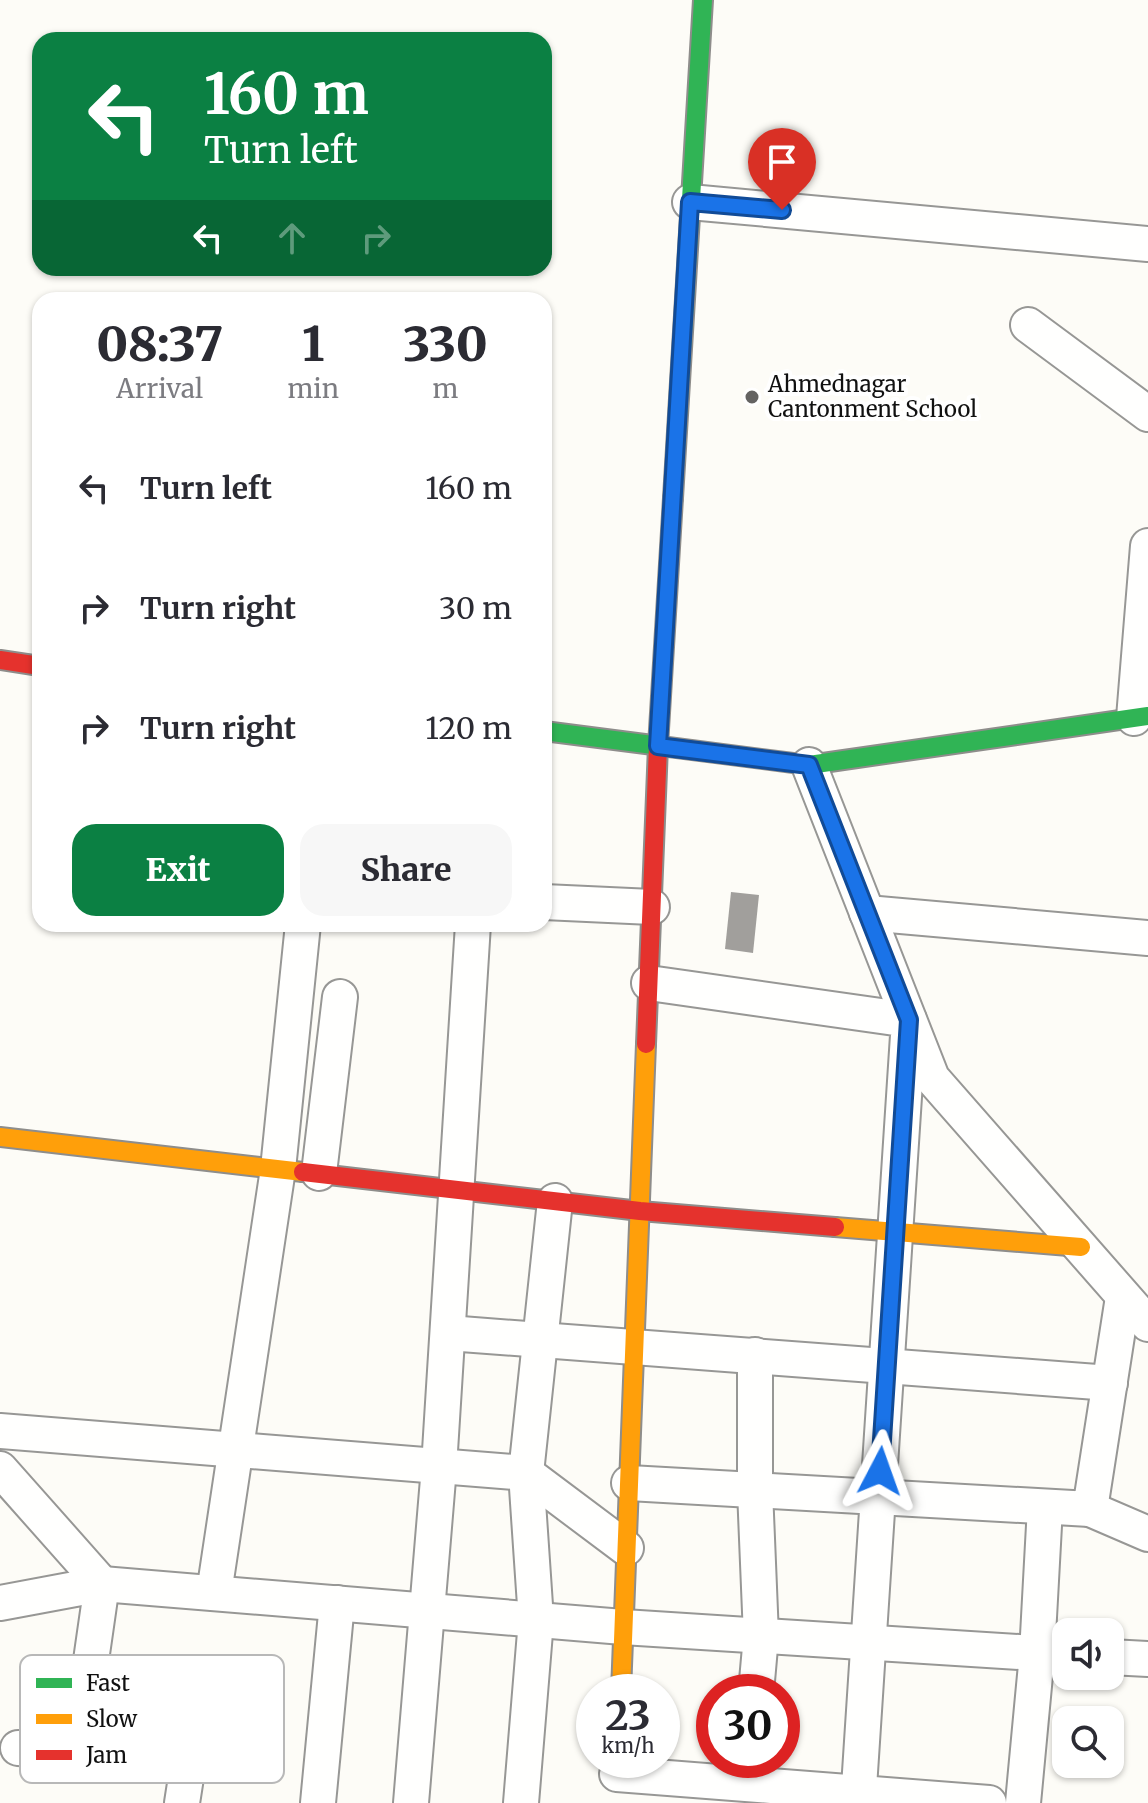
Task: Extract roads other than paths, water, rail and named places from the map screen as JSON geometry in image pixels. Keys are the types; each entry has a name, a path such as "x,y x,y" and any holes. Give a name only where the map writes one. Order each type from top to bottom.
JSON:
{"street":[{"path":"622,1674 658,746 703,0"},
{"path":"690,202 1148,244"},
{"path":"1028,325 1148,414"},
{"path":"552,732 809,765 1141,717 1148,546"},
{"path":"0,660 32,665"},
{"path":"809,765 932,1078 1148,1324"},
{"path":"552,902 652,907"},
{"path":"867,913 1148,938"},
{"path":"214,1593 278,1169 302,932"},
{"path":"411,1803 429,1611 473,932"},
{"path":"649,983 909,1020"},
{"path":"319,1173 340,997"},
{"path":"858,1798 909,1020"},
{"path":"0,1137 640,1211 1081,1247"},
{"path":"521,1803 536,1620 526,1473 555,1201"},
{"path":"1090,1509 1123,1297"},
{"path":"448,1333 1110,1383"},
{"path":"755,1355 755,1490 761,1636 758,1674"},
{"path":"0,1431 526,1473 626,1548"},
{"path":"0,1469 102,1584 92,1655"},
{"path":"629,1483 1090,1509 1148,1534"},
{"path":"1023,1803 1051,1654 1045,1507"},
{"path":"0,1603 102,1584 623,1627 1051,1654"},
{"path":"318,1803 337,1603"},
{"path":"1124,1658 1148,1659"},
{"path":"617,1779 748,1782 858,1798 969,1802"},
{"path":"182,1803 185,1783"}],"place":[{"name":"Ahmednagar Cantonment School","path":"752,397"}]}
